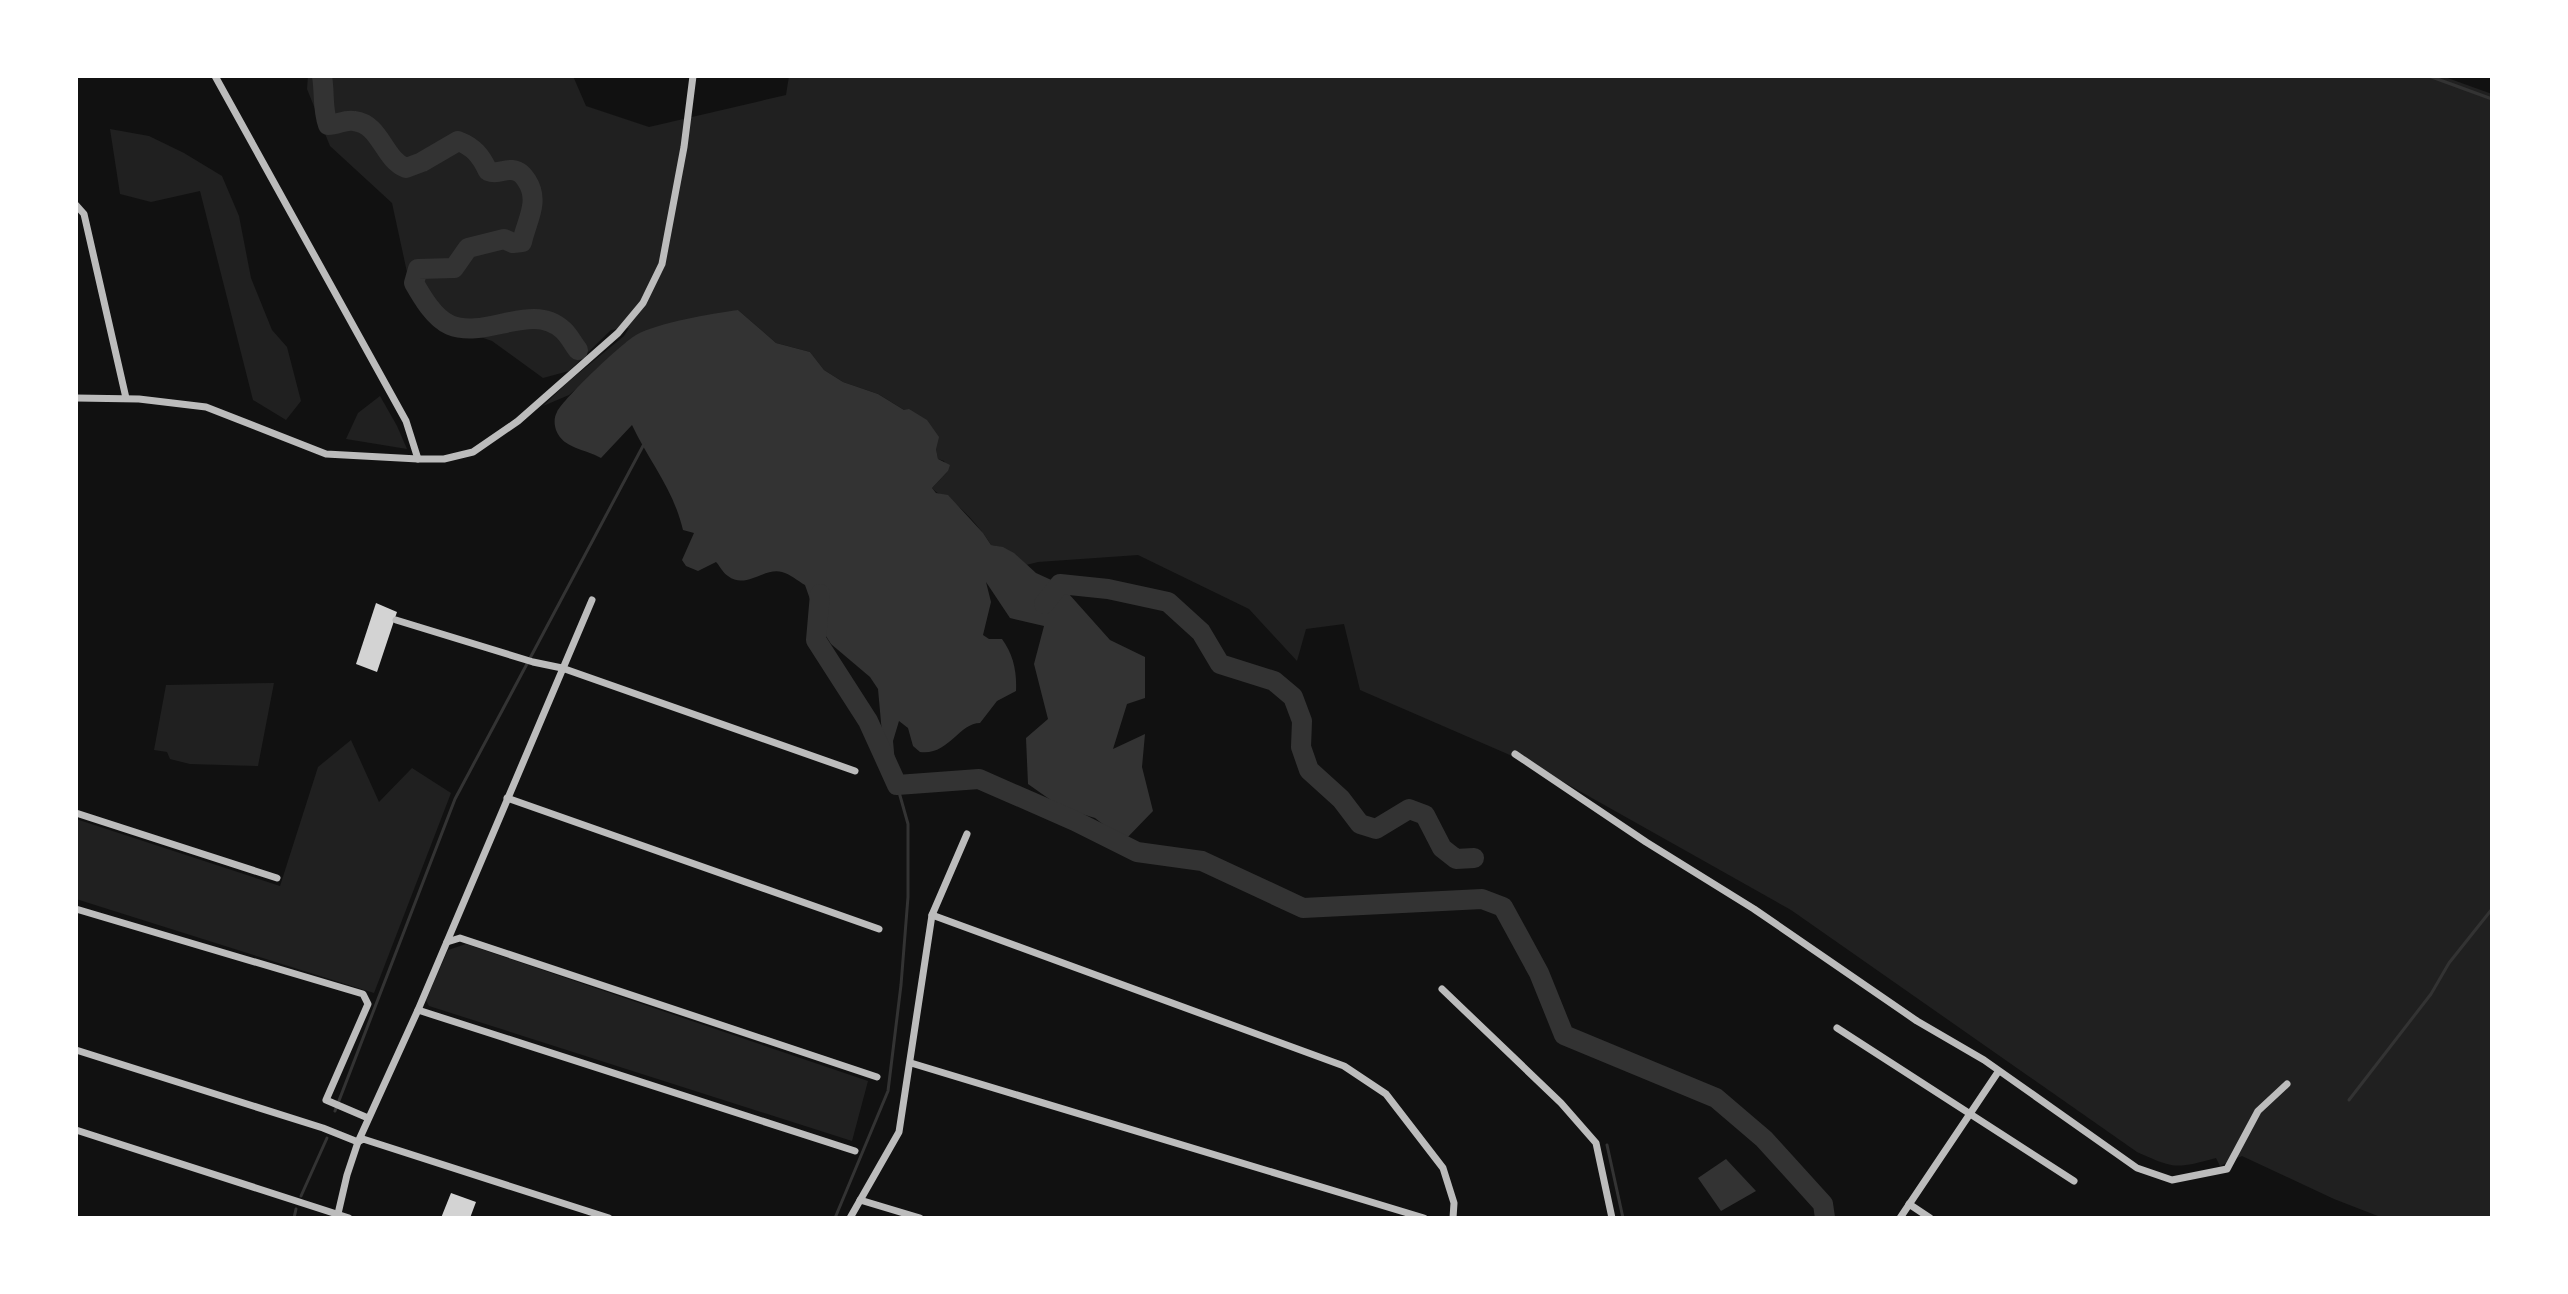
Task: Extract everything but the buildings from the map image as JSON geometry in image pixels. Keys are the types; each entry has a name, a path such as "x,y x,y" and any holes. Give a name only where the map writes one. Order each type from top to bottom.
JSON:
{"street":[{"path":"215,76 406,421 418,459"},
{"path":"76,398 126,398 206,407 326,454 444,459 473,452 518,421 618,333 643,303 662,264 684,147 693,76"},
{"path":"76,205 84,214 126,398"},
{"path":"338,1217 347,1175 368,1118 418,1010 592,600"},
{"path":"396,620 528,661 562,668 855,771"},
{"path":"1515,754 1646,842 1754,909 1917,1021 1984,1060 2137,1168 2172,1180 2227,1169 2258,1111 2287,1084"},
{"path":"507,798 879,929"},
{"path":"76,813 277,878"},
{"path":"850,1218 899,1132 932,915 967,834"},
{"path":"76,909 363,994 368,1004 326,1100 368,1118"},
{"path":"932,915 1305,1051 1356,1073 1386,1094 1443,1168 1454,1203 1453,1218"},
{"path":"447,942 460,938 877,1077"},
{"path":"1442,989 1561,1103 1596,1143 1612,1218"},
{"path":"418,1010 855,1151"},
{"path":"1837,1028 2074,1181"},
{"path":"76,1050 609,1218"},
{"path":"911,1063 1424,1218"},
{"path":"1900,1218 1998,1072"},
{"path":"76,1130 338,1217 349,1218"},
{"path":"860,1200 920,1218"},
{"path":"1909,1204 1930,1218"}],"shaded area":[{"path":"308,76 573,76 586,106 649,127 786,95 789,76 2442,76 2492,94 2492,1218 2383,1218 2242,1156 2220,1166 2216,1158 2175,1166 2137,1152 1791,910 1535,766 1360,690 1344,624 1306,629 1297,661 1249,609 1138,555 1026,565 1002,547 991,545 961,509 932,488 948,471 944,461 938,459 936,449 904,410 878,394 843,382 824,370 810,352 776,343 738,310 607,362 569,395 543,406 624,336 629,328 611,330 569,371 543,378 492,341 428,319 410,286 392,203 330,146 307,89"},
{"path":"110,129 149,136 222,176 239,216 251,278 272,330 287,347 301,401 286,420 253,400 200,191 151,202 120,194"},
{"path":"738,310 776,343 810,352 824,370 843,382 878,394 927,420 939,437 936,449 938,459 950,465 932,488 936,493 948,495 991,545 1014,553 1036,573 1060,584 1110,640 1145,657 1145,698 1127,704 1113,749 1145,734 1142,767 1153,811 1124,841 1095,818 1062,808 1028,784 1026,738 1048,719 1034,664 1044,626 1010,618 986,582 991,602 983,635 989,639 1002,639 1006,645 1014,663 1016,691 997,701 980,723 966,728 946,745 930,752 920,752 913,746 908,728 899,721 893,741 897,785 883,744 878,689 870,677 831,644 819,625 805,585 782,572 768,572 742,581 728,576 716,562 698,571 686,566 682,560 694,533 683,530 667,488 632,425 601,458 569,445 559,436 555,421 562,405 594,371 636,335 671,322"},
{"path":"380,396 407,449 346,439 358,413"},
{"path":"274,683 258,766 190,764 170,759 167,752 154,750 166,685"},
{"path":"351,740 379,802 412,768 451,793 374,993 76,899 76,819 280,886 318,767"},
{"path":"466,944 868,1081 852,1141 429,1006 426,1000 448,950"},
{"path":"1726,1159 1756,1191 1721,1211 1698,1178"}],"waterway":[{"path":"322,76 328,125 351,121 363,124 370,128 398,164 406,168 422,162 458,141 476,153 488,171 517,171 531,188 531,211 522,242 513,243 504,239 468,248 454,268 418,269 414,283 434,312 444,322 464,328 537,319 551,322 565,332 578,350"},
{"path":"2429,76 2492,99"},
{"path":"335,1111 455,799 644,444"},
{"path":"1044,604 1060,584 1108,589 1168,602 1201,632 1220,664 1274,681 1293,697 1302,721 1301,747 1309,770 1341,799 1360,824 1376,829 1409,809 1425,815 1442,848 1456,859 1474,858"},
{"path":"820,594 816,640 868,721 897,785 979,779 1137,852 1202,861 1303,908 1482,899 1503,907 1539,973 1564,1035 1716,1098 1764,1139 1823,1204 1825,1218"},
{"path":"835,1218 888,1091 908,897 908,824 897,785"},
{"path":"2349,1100 2492,909"},
{"path":"301,1196 327,1138"},
{"path":"1607,1145 1623,1218"},
{"path":"294,1218 296,1209"}]}
